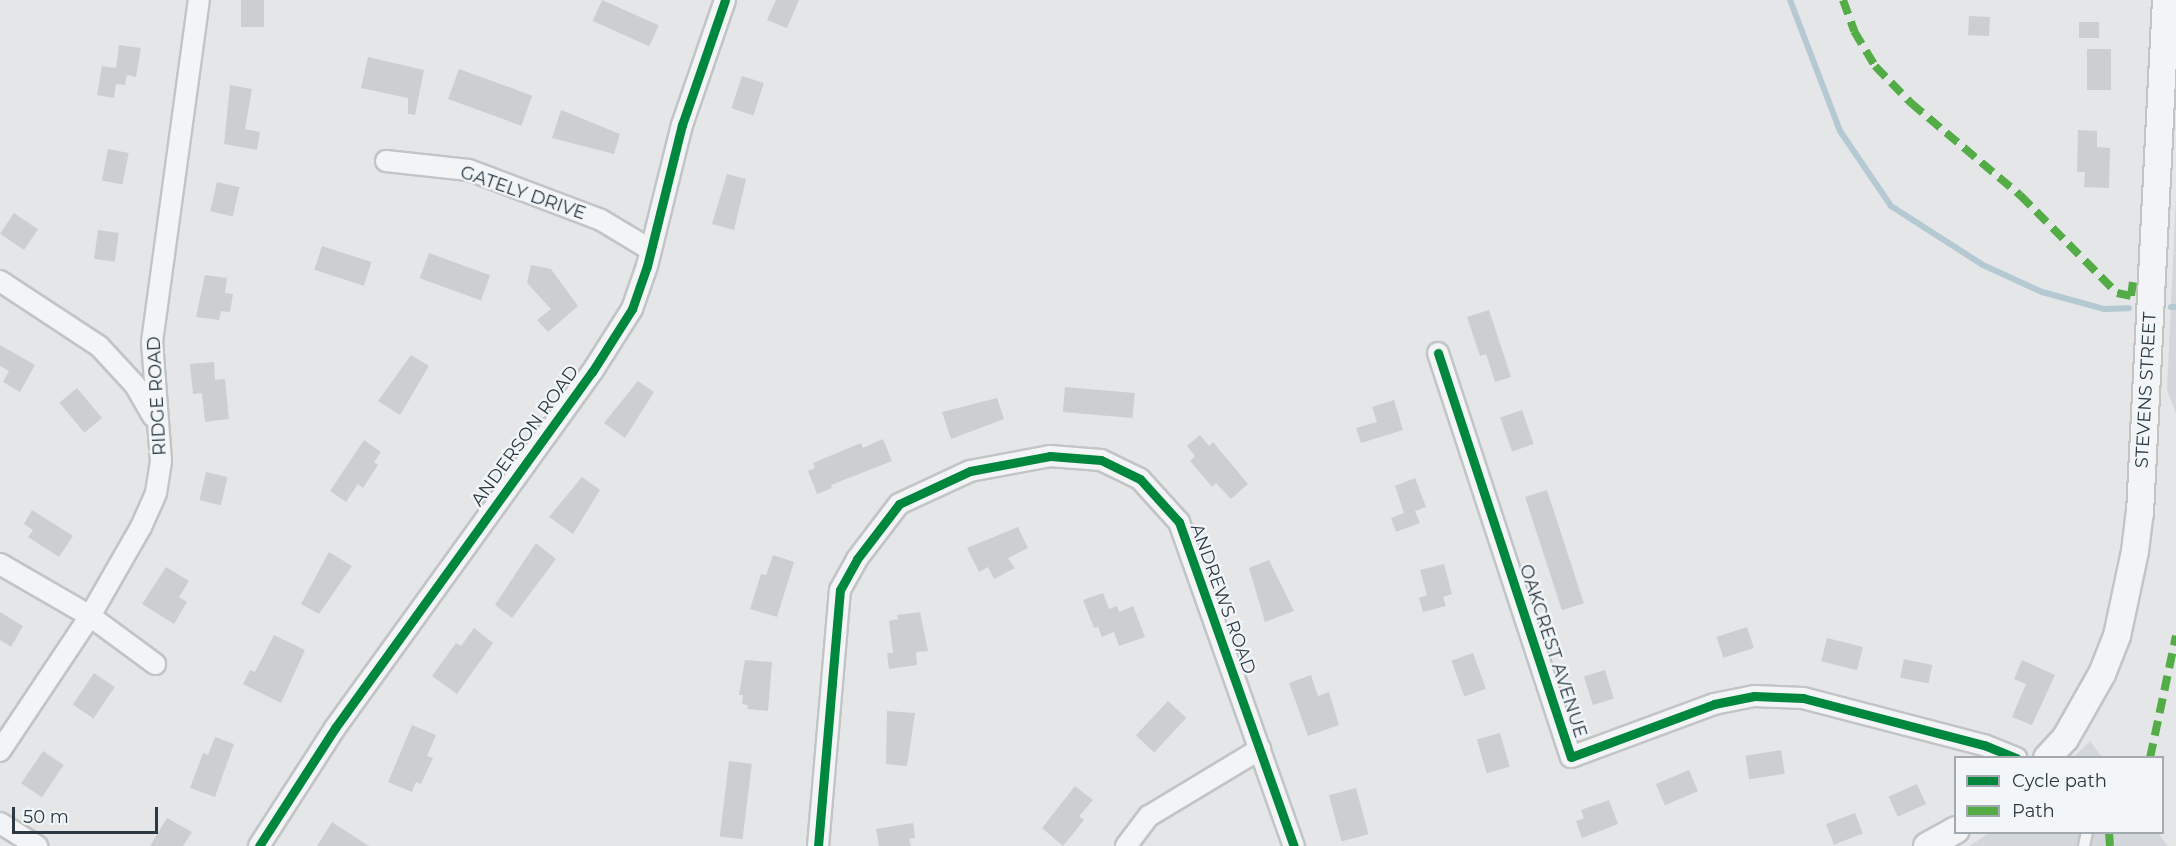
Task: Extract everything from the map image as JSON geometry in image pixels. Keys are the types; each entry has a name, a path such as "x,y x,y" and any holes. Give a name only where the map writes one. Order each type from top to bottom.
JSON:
{"street":[{"name":"RIDGE ROAD","path":"0,751 90,616 141,527 156,493 161,461 155,420 152,342 199,0"},
{"name":"ANDERSON ROAD","path":"259,846 335,728 592,372 632,309 651,250 682,125 725,0"},
{"name":"STEVENS STREET","path":"2049,756 2065,739 2102,674 2117,636 2135,551 2140,513 2166,0"},
{"name":"GATELY DRIVE","path":"387,160 469,170 601,220 651,250"},
{"path":"0,281 99,346 135,385 155,420"},
{"name":"OAKCREST AVENUE","path":"1438,353 1571,757 1714,705 1754,696 1803,698 1984,745 2011,756"},
{"name":"ANDREWS ROAD","path":"818,846 840,590 857,559 899,504 970,471 1050,456 1101,460 1140,479 1179,522 1294,846"},
{"path":"0,564 90,616 155,664"},
{"path":"1126,846 1149,816 1260,749"},
{"path":"0,822 37,846"},
{"path":"1927,846 1954,831"}],"shaded area":[{"path":"2176,195 2176,413 2167,390"},
{"path":"2090,741 2101,756 2075,756"},
{"path":"1988,834 2159,834 2168,846 1969,846"}],"building":[{"path":"241,0 264,0 264,27 241,27"},
{"path":"602,0 659,25 649,46 593,21"},
{"path":"776,0 799,0 787,28 767,20"},
{"path":"1969,16 1990,17 1989,36 1968,35"},
{"path":"2079,22 2099,22 2099,38 2079,38"},
{"path":"119,45 141,48 136,77 127,75 125,85 116,84 114,98 97,95 102,66 116,68"},
{"path":"2087,49 2111,49 2111,90 2087,90"},
{"path":"368,57 424,70 415,115 408,114 408,98 361,88"},
{"path":"459,69 532,96 521,126 448,99"},
{"path":"742,76 764,83 753,115 731,108"},
{"path":"230,85 252,89 245,129 260,132 257,150 224,144"},
{"path":"561,110 620,134 614,154 552,138"},
{"path":"2078,130 2097,131 2097,147 2110,148 2109,188 2084,187 2085,172 2077,172"},
{"path":"108,149 129,153 123,184 102,180"},
{"path":"727,174 746,179 734,230 712,224"},
{"path":"217,182 239,187 233,216 210,211"},
{"path":"14,213 38,229 24,250 0,234"},
{"path":"98,230 119,233 115,262 94,259"},
{"path":"322,246 371,262 364,286 314,270"},
{"path":"429,253 490,275 481,301 420,278"},
{"path":"531,265 551,269 578,306 548,332 537,320 551,309 527,283"},
{"path":"205,275 227,278 225,293 233,294 230,312 221,311 219,320 196,317"},
{"path":"1489,310 1511,377 1495,382 1486,354 1480,356 1467,317"},
{"path":"0,345 35,365 20,392 3,382 9,371 0,366"},
{"path":"411,355 429,366 400,415 378,401"},
{"path":"214,362 215,380 225,379 229,419 205,422 202,393 193,394 190,364"},
{"path":"638,381 654,392 625,438 604,423"},
{"path":"1065,387 1135,393 1133,418 1063,412"},
{"path":"77,388 102,418 84,433 59,403"},
{"path":"997,398 1004,419 951,439 942,412"},
{"path":"1394,400 1403,430 1361,443 1356,428 1377,422 1372,407"},
{"path":"1522,410 1534,444 1512,452 1500,417"},
{"path":"1200,435 1209,446 1213,442 1248,484 1231,499 1216,483 1212,487 1190,461 1195,456 1187,446"},
{"path":"883,439 892,461 831,485 832,488 817,494 808,471 815,468 813,463 861,443 863,448"},
{"path":"364,440 381,452 374,462 378,465 363,488 358,484 346,502 330,491"},
{"path":"206,472 227,477 221,505 199,500"},
{"path":"582,477 600,490 573,534 549,517"},
{"path":"1415,478 1426,507 1415,511 1420,523 1396,532 1391,518 1404,513 1395,486"},
{"path":"1547,490 1584,603 1562,610 1525,497"},
{"path":"32,510 73,536 59,557 28,537 33,530 24,524"},
{"path":"1018,527 1028,548 1008,558 1015,568 994,579 988,567 979,572 967,548"},
{"path":"536,543 556,559 512,618 495,605"},
{"path":"329,552 352,566 319,614 301,604"},
{"path":"773,555 794,562 777,617 750,609 761,574 766,575"},
{"path":"1269,560 1294,611 1265,622 1249,568"},
{"path":"1444,564 1452,594 1443,597 1446,606 1423,612 1419,598 1427,595 1420,570"},
{"path":"166,567 189,581 179,597 187,602 174,624 142,604"},
{"path":"1103,593 1109,609 1117,606 1119,612 1133,606 1145,637 1119,646 1114,632 1102,637 1098,627 1094,628 1083,600"},
{"path":"0,612 23,626 11,647 0,640"},
{"path":"920,612 928,651 916,652 917,665 889,669 887,653 893,653 889,621 898,619 897,615"},
{"path":"1747,627 1754,648 1723,658 1717,637"},
{"path":"474,628 493,643 457,694 432,676 456,643 461,646"},
{"path":"274,635 305,650 281,703 243,684 250,670 255,672"},
{"path":"1827,638 1863,647 1857,670 1821,661"},
{"path":"1473,653 1486,689 1464,697 1451,661"},
{"path":"1904,659 1932,665 1928,684 1900,678"},
{"path":"745,660 772,662 768,711 747,709 748,705 742,704 743,695 739,695"},
{"path":"2022,660 2055,675 2032,725 2012,717 2026,684 2014,679"},
{"path":"1605,670 1614,699 1593,705 1584,676"},
{"path":"94,673 115,687 93,718 73,705"},
{"path":"1311,675 1318,696 1329,692 1339,725 1308,736 1289,683"},
{"path":"1168,701 1186,718 1154,752 1136,735"},
{"path":"887,711 915,713 907,766 886,764"},
{"path":"412,725 436,735 427,756 433,758 421,784 416,782 412,792 388,782"},
{"path":"1500,733 1510,767 1487,773 1477,740"},
{"path":"215,737 234,744 215,797 190,788 203,753 208,755"},
{"path":"1781,750 1785,774 1749,779 1745,756"},
{"path":"43,751 64,765 42,797 21,783"},
{"path":"729,761 752,764 743,839 720,836"},
{"path":"1689,770 1698,791 1665,805 1656,784"},
{"path":"1917,784 1926,804 1898,817 1889,797"},
{"path":"1075,786 1093,800 1079,816 1084,820 1063,846 1042,828"},
{"path":"1356,788 1368,834 1341,842 1329,795"},
{"path":"1609,800 1618,824 1582,838 1576,821 1584,818 1581,810"},
{"path":"1855,813 1863,834 1834,845 1826,824"},
{"path":"167,818 192,832 183,846 150,846"},
{"path":"332,822 369,846 317,846"},
{"path":"913,823 915,838 909,839 911,846 879,846 876,829"}],"waterway":[{"path":"1790,0 1840,131 1891,206 1983,265 2042,292 2104,309 2129,308"},
{"path":"2171,307 2176,307"}],"marked path":[{"path":"1843,0 1854,31 1875,66 1911,103 2020,195 2117,293 2131,296 2133,282"},
{"path":"2150,756 2176,636"},
{"path":"2109,834 2110,846"}],"cycle path":[{"path":"259,846 335,728 592,372 632,309 647,266 682,125 725,0"},
{"path":"1438,353 1571,757 1714,704 1754,696 1803,698 1984,745 2011,756"},
{"path":"818,846 840,590 857,559 899,504 970,471 1050,456 1101,460 1140,479 1179,522 1294,846"}]}
